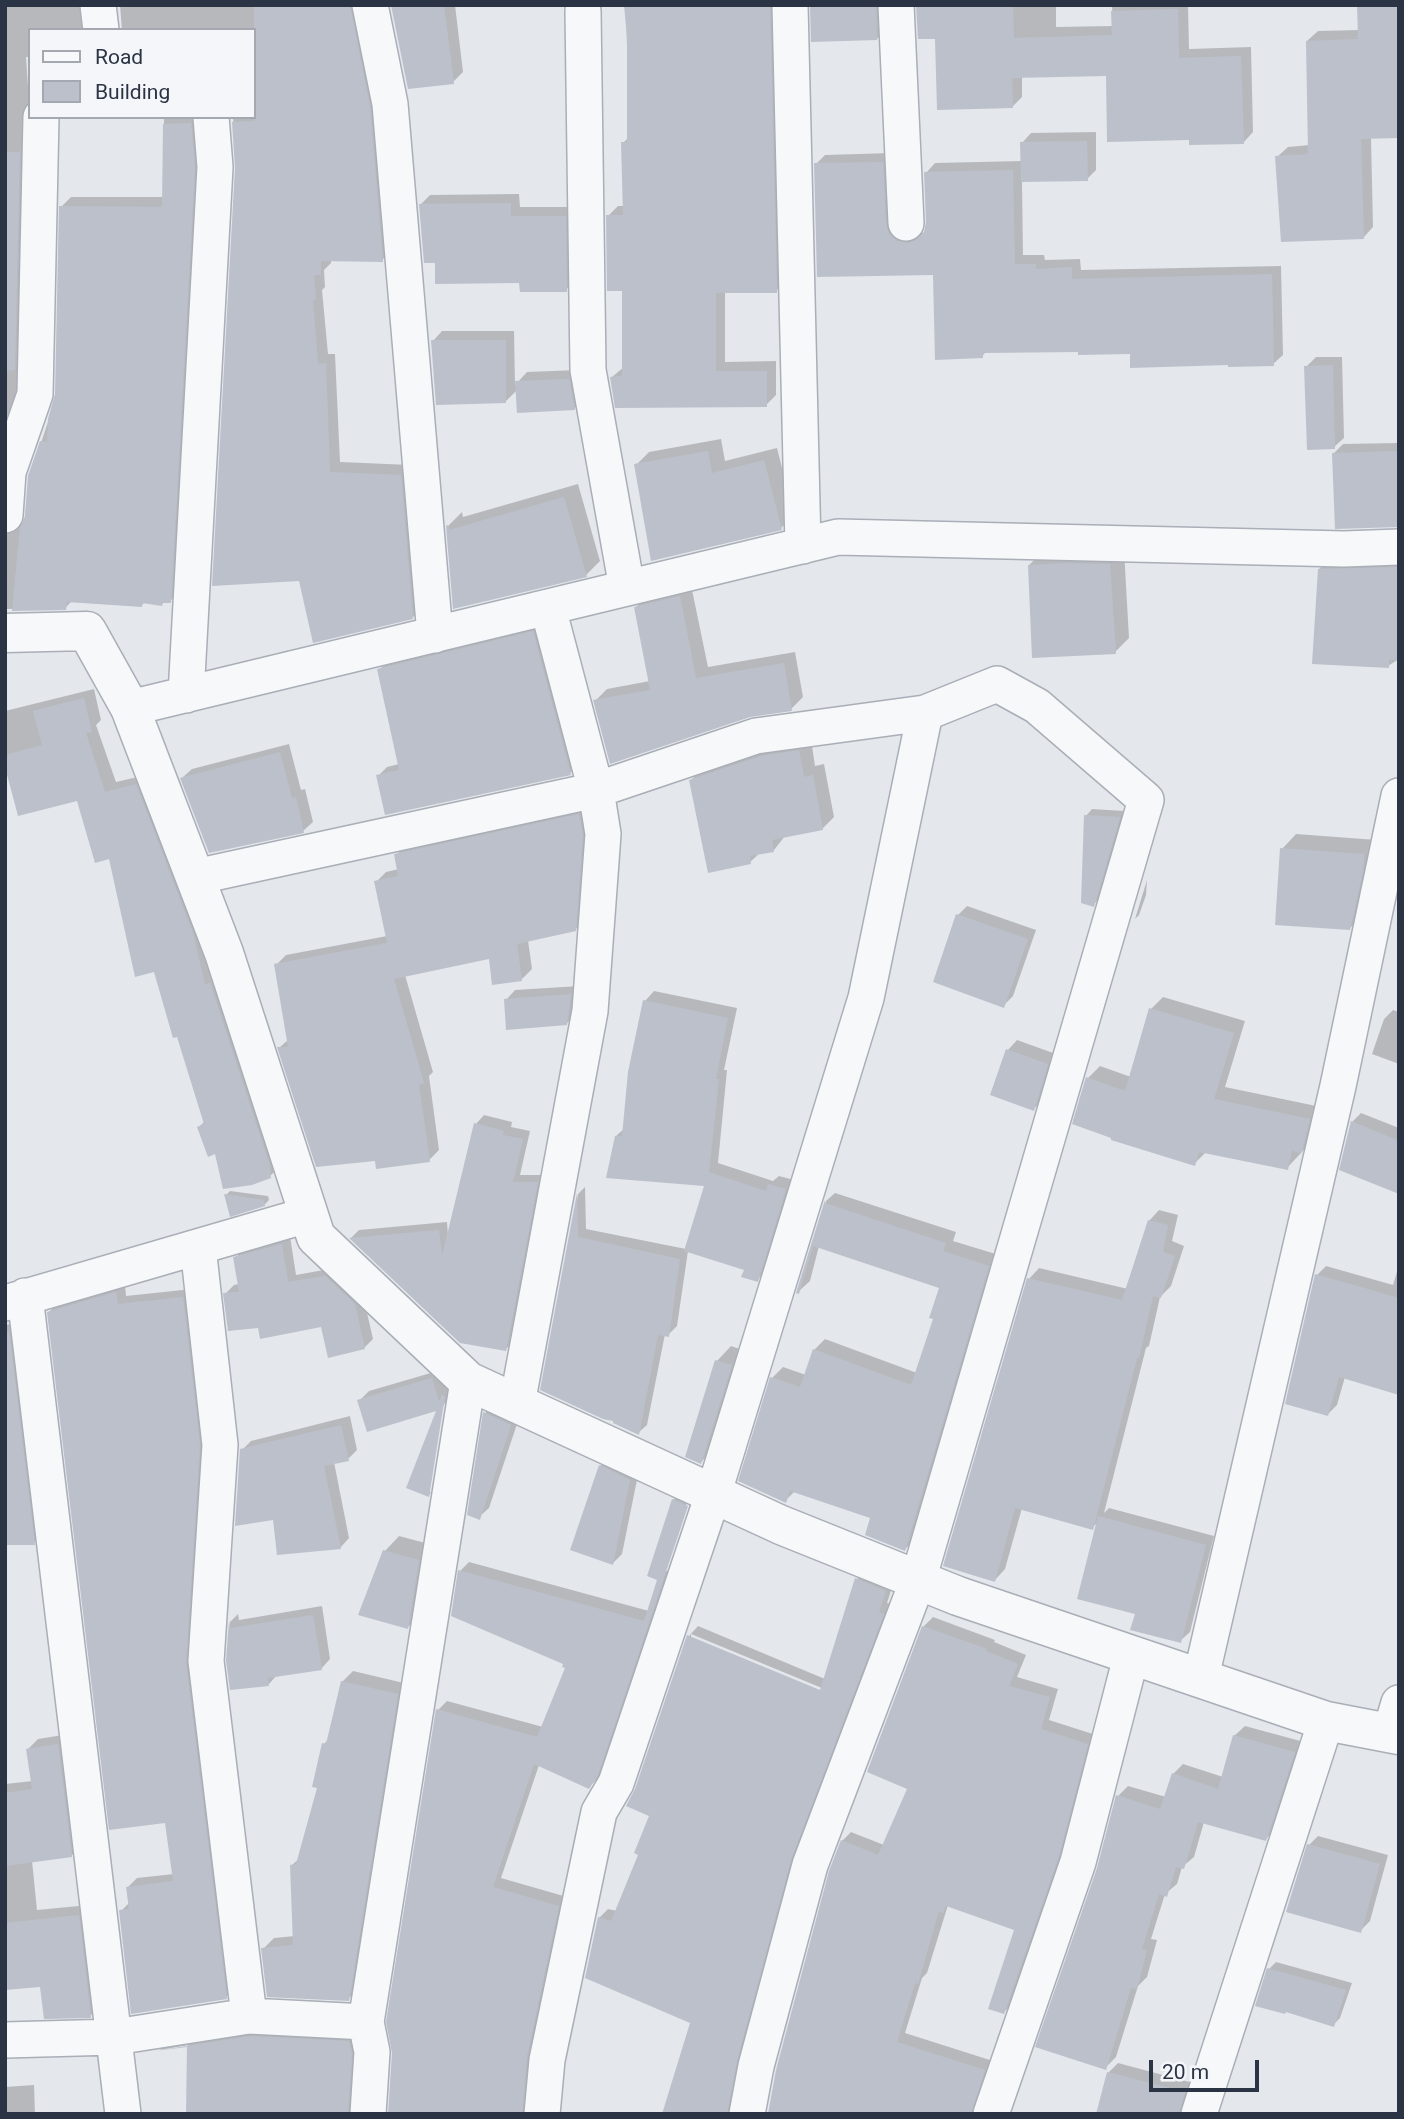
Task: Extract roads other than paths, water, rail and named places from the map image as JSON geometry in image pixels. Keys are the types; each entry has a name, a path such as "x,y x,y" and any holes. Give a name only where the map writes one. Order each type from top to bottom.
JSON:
{"street":[{"path":"98,5 101,28"},
{"path":"370,5 390,104 435,635"},
{"path":"790,5 803,546"},
{"path":"896,5 906,223"},
{"path":"583,11 588,370 627,588"},
{"path":"5,515 8,472 35,394 41,119"},
{"path":"186,695 215,167 211,119"},
{"path":"130,708 838,537 1344,549 1399,547"},
{"path":"517,1404 590,1011 603,834 596,790 548,608"},
{"path":"5,633 87,631 130,708 224,953 316,1237 468,1381 713,1495 918,1580 1131,1657 1202,1677 1326,1721 1396,1724"},
{"path":"195,877 596,790 756,736 925,713 997,684 1037,706 1146,800 918,1580 810,1865 756,2066 747,2114"},
{"path":"542,2114 547,2060 599,1812 616,1783 713,1495 866,998 925,713"},
{"path":"1202,1677 1338,1086 1399,796"},
{"path":"123,2114 115,2037 15,1300 307,1215"},
{"path":"198,1247 220,1446 206,1661 249,2016"},
{"path":"368,2114 372,2052 366,2022 468,1381"},
{"path":"990,2114 1078,1863 1131,1657"},
{"path":"1199,2114 1326,1721"},
{"path":"5,2040 115,2037 249,2016 366,2022"}]}
